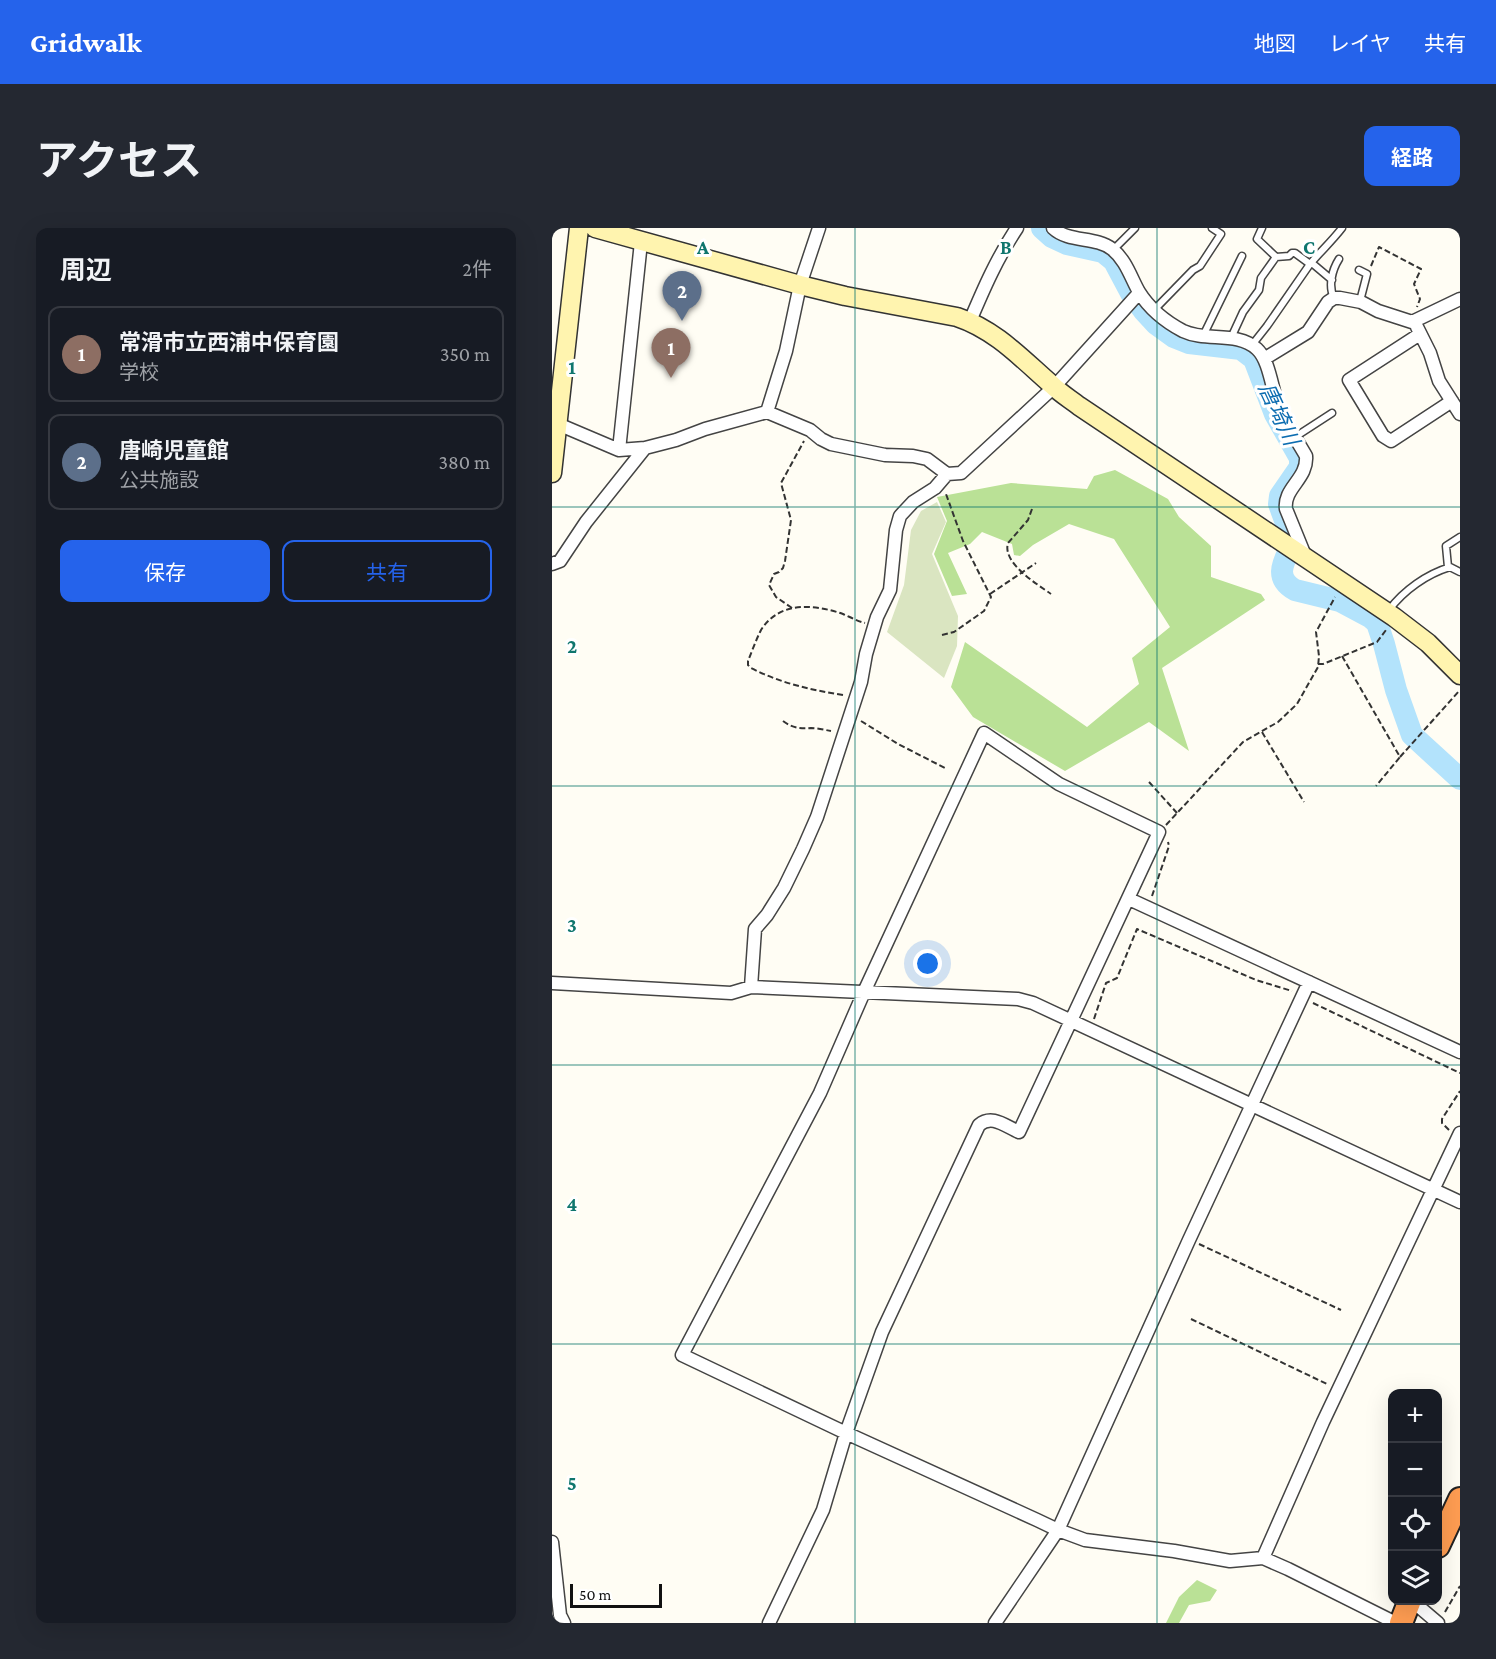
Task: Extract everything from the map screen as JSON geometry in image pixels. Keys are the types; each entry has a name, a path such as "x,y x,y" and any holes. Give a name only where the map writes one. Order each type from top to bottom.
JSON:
{"highway":[{"path":"1442,1536 1460,1499"},
{"path":"1401,1623 1408,1605"}],"street":[{"path":"552,473 555,423 579,228"},
{"path":"595,228 800,285 970,321 1007,344 1078,406 1391,615 1428,643 1460,675"},
{"path":"767,412 786,351 800,285 819,228"},
{"path":"970,321 987,280 1017,228"},
{"path":"1053,228 1071,237 1107,246 1113,250 1124,262 1139,293 1154,310 1174,326 1185,332 1203,336 1240,340 1258,350 1264,359 1280,412 1306,456 1305,470 1285,503 1306,559"},
{"path":"619,450 641,242"},
{"path":"555,423 619,450 645,448 767,412 810,430 831,444 885,455 927,459 947,474 961,473 1054,387 1139,293"},
{"path":"1264,359 1308,332 1328,302 1334,298 1359,302 1378,311 1413,321 1460,299"},
{"path":"1413,321 1430,353 1440,381 1460,414"},
{"path":"1420,334 1349,380 1383,436 1391,441 1452,401"},
{"path":"552,564 560,561 586,522 645,448"},
{"path":"751,987 755,929 784,888 817,817 857,697 877,617 890,590 896,530 900,516 913,502 935,488 947,474"},
{"path":"769,1623 823,1510 846,1433 882,1332 979,1125 991,1119 1019,1132 1159,832 1059,784 984,733 864,992 820,1093 682,1355 846,1433 1058,1530 1085,1540 1230,1560 1263,1558 1396,1623"},
{"path":"1129,899 1460,1053"},
{"path":"995,1623 1058,1530 1310,982"},
{"path":"552,983 731,993 751,987 1018,999 1033,1003 1460,1202"},
{"path":"1263,1558 1323,1422 1459,1134"},
{"path":"552,1542 560,1615 564,1623"},
{"path":"1418,1605 1440,1619"}],"lane":[{"path":"1113,250 1135,228"},
{"path":"1212,228 1221,234"},
{"path":"1154,310 1193,270 1200,266 1226,228"},
{"path":"1263,228 1257,239 1276,257 1295,253 1332,280"},
{"path":"1251,345 1310,264 1342,228"},
{"path":"1203,336 1242,256"},
{"path":"1231,339 1244,312 1259,290 1261,278 1276,257"},
{"path":"1334,298 1332,280 1334,267 1339,259"},
{"path":"1359,270 1367,274 1359,302"},
{"path":"1295,437 1332,413"},
{"path":"1448,567 1446,546 1460,537"},
{"path":"1391,615 1396,600 1414,585 1448,567 1460,572"}],"path":[{"path":"1367,274 1379,247 1421,268 1414,284 1420,299 1413,321"},
{"path":"792,608 776,597 771,591 769,582 774,574 783,568 790,534 791,520 785,500 783,479 810,430"},
{"path":"942,635 954,632 984,611 991,597 963,542 951,504"},
{"path":"1032,509 1028,520 1008,543 1007,548 1010,558 1022,572 1051,594"},
{"path":"990,594 1036,563"},
{"path":"1149,908 1169,846 1168,841 1159,832 1243,741 1278,722 1296,704 1318,664 1320,656 1316,632 1343,584"},
{"path":"857,697 817,691 787,683 757,671 748,665 748,661 762,629 786,609 813,607 841,614 866,624 871,623 877,617"},
{"path":"1318,664 1377,642 1391,615"},
{"path":"1342,656 1400,757"},
{"path":"1376,786 1460,690"},
{"path":"851,716 945,768"},
{"path":"783,721 805,730 811,728 845,734"},
{"path":"1262,731 1304,801"},
{"path":"1149,782 1177,813"},
{"path":"1090,1031 1106,982 1117,978 1137,929 1256,980 1303,996 1460,1072"},
{"path":"1459,1134 1442,1123 1442,1119 1460,1091"},
{"path":"1190,1240 1341,1310"},
{"path":"1191,1319 1339,1390"},
{"path":"1440,1619 1460,1586"}],"green space":[{"path":"1115,470 1168,499 1179,517 1211,546 1211,577 1261,594 1265,600 1162,668 1189,751 1149,722 1065,771 973,717 951,687 965,642 1087,727 1139,684 1132,658 1170,627 1114,539 1069,524 1033,545 1020,556 1014,555 1012,544 982,532 970,544 948,553 967,594 952,596 934,554 947,521 937,497 1011,483 1087,489 1094,476"},
{"path":"937,502 946,522 932,554 958,616 957,646 944,678 887,632 904,585 911,530 921,511"},
{"path":"1197,1580 1217,1590 1210,1601 1189,1605 1179,1623 1166,1623 1179,1597"}],"waterway":[{"name":"唐埼川","path":"1042,228 1052,237 1067,244 1103,252 1114,261 1131,293 1144,311 1156,324 1174,337 1189,343 1241,349 1254,359 1275,414 1300,458 1300,467 1280,496 1279,504 1293,542 1282,568 1284,580 1295,590 1340,601 1377,623 1396,690 1412,735 1460,779"}],"place":[{"name":"唐崎児童館","path":"682,321"},
{"name":"常滑市立西浦中保育園","path":"671,378"}]}
